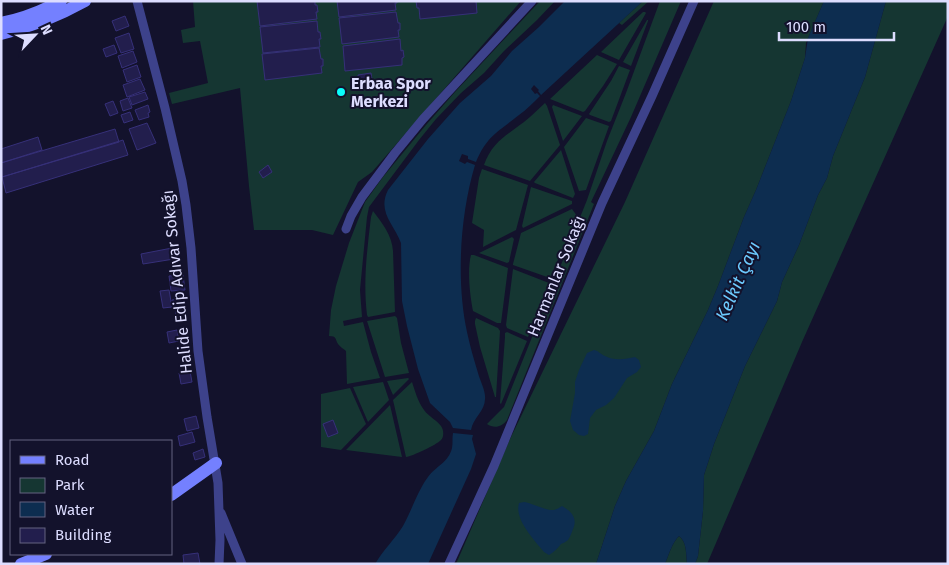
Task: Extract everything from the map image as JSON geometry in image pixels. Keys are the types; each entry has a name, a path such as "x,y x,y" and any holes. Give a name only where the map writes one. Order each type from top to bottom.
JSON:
{"main road":[{"path":"1,23 32,14 61,1"},
{"path":"1,34 33,26 85,1"},
{"path":"172,494 216,463"},
{"path":"21,564 44,555"}],"street":[{"name":"Halide Edip Adıvar Sokağı","path":"137,1 165,108 186,205 198,351 207,417 216,463 220,509 219,564"},
{"path":"346,228 362,197 394,153 423,118 532,1"},
{"name":"Harmanlar Sokağı","path":"449,564 497,458 602,203 694,1"},
{"path":"220,509 242,564"}],"green space":[{"name":"Erbaa Spor Merkezi","path":"193,1 521,1 372,172 358,182 333,235 312,230 254,230 240,88 172,104 169,93 208,83 200,41 183,43 181,30 195,27"},
{"path":"540,1 555,1 436,119 369,207 360,290 362,317 343,321 344,326 363,322 380,378 347,384 346,351 339,345 335,337 329,336 331,310 349,243 365,202 426,125"},
{"path":"643,1 649,1 622,25 619,23"},
{"path":"660,1 681,1 631,117 591,202 594,204 507,420 498,426 490,426 487,424 504,407 587,200 607,141"},
{"path":"714,1 824,1 806,43 805,58 791,101 718,286 672,384 654,431 626,481 615,506 596,564 456,564 510,439 625,202"},
{"path":"886,1 948,1 948,16 802,342 707,564 695,564 698,556 703,511 704,475 714,444 745,366 777,301 782,282 799,245 818,195 827,178 833,156 865,77"},
{"path":"643,12 646,13 619,60 601,52"},
{"path":"648,21 631,66 623,62"},
{"path":"597,55 617,64 585,111 583,112 550,99"},
{"path":"619,66 630,70 611,121 609,122 590,115 589,114"},
{"path":"545,103 560,145 530,181 484,165 491,150"},
{"path":"553,105 582,116 563,141 552,107"},
{"path":"586,118 609,126 586,190 579,191 564,147"},
{"path":"561,150 575,194 573,198 534,182"},
{"path":"482,169 528,185 516,230 483,247 484,230 472,223"},
{"path":"531,187 572,201 572,204 523,228"},
{"path":"572,209 577,216 550,278 513,265 521,233"},
{"path":"373,211 391,240 395,312 368,317 365,290 366,266"},
{"path":"512,237 514,239 509,262 507,263 479,253"},
{"path":"471,255 508,268 501,323 497,323 473,311 469,275"},
{"path":"513,269 549,283 528,337 507,328 506,325"},
{"path":"395,316 409,373 385,377 367,321"},
{"path":"476,318 498,328 500,331 496,397 480,347 475,324"},
{"path":"507,332 527,341 501,404 505,333"},
{"path":"409,379 393,395 387,381"},
{"path":"383,382 389,400 368,422 353,387"},
{"path":"412,382 422,407 441,426 443,435 441,440 434,445 406,457 393,400"},
{"path":"350,388 366,424 341,450 321,447 321,394"},
{"path":"390,405 402,457 346,450"},
{"path":"679,536 685,545 687,564 665,564 673,545"}],"water":[{"path":"565,1 643,1 541,95 534,85 531,89 540,96 489,140 476,162 462,154 459,161 475,165 463,226 461,248 462,291 467,332 484,389 485,399 471,430 453,428 450,422 430,403 418,369 402,301 401,243 385,211 385,198 388,190 428,139 460,103 491,76 512,51"},
{"name":"Kelkit Çayı","path":"824,1 886,1 865,77 833,156 827,178 818,195 799,245 782,282 777,301 745,366 714,444 704,475 703,511 698,556 695,564 687,564 685,545 679,536 665,564 596,564 615,506 626,481 654,431 672,384 718,286 791,101 805,58 808,38"},
{"path":"594,350 612,359 635,357 639,360 641,367 627,378 614,398 596,410 590,418 588,434 584,436 579,435 573,430 570,421 575,382 579,370 587,353"},
{"path":"453,433 473,435 472,439 476,454 428,564 375,564 403,526 428,477 448,457 452,448"},
{"path":"524,502 551,510 562,506 573,515 575,521 569,539 549,555 535,542 519,516 519,503"}],"building":[{"path":"257,1 315,1 318,12 316,12 317,19 260,26"},
{"path":"337,1 397,1 397,3 395,3 396,10 339,17"},
{"path":"416,1 476,1 477,13 420,19"},
{"path":"396,12 398,23 400,23 399,37 342,44 339,18"},
{"path":"125,16 129,26 116,31 112,21"},
{"path":"317,21 321,39 319,39 320,47 263,53 260,27"},
{"path":"129,33 134,49 121,53 115,38"},
{"path":"400,39 401,51 403,50 404,57 402,58 402,65 345,71 343,46"},
{"path":"114,45 117,53 106,57 103,49"},
{"path":"319,48 321,59 323,59 322,73 265,80 262,54"},
{"path":"133,51 137,62 122,68 118,56"},
{"path":"137,65 141,77 127,82 123,70"},
{"path":"371,73 373,86 360,88 358,75"},
{"path":"140,79 145,90 127,97 123,85"},
{"path":"145,92 148,99 132,105 129,97"},
{"path":"128,98 132,108 123,111 120,101"},
{"path":"113,101 118,113 110,116 105,104"},
{"path":"148,105 149,117 139,120 135,110"},
{"path":"130,112 133,120 124,123 121,115"},
{"path":"147,123 156,143 137,150 129,129"},
{"path":"115,129 119,142 2,177 1,163"},
{"path":"38,137 42,150 1,163 1,149"},
{"path":"123,140 128,155 6,193 2,177"},
{"path":"268,165 272,172 263,178 259,172"},
{"path":"172,248 174,259 143,264 141,254"},
{"path":"183,275 185,290 171,291 169,276"},
{"path":"169,290 172,307 163,308 160,291"},
{"path":"184,298 185,304 173,307 172,300"},
{"path":"184,305 186,312 176,314 175,308"},
{"path":"177,330 179,341 169,343 167,332"},
{"path":"190,371 192,382 181,384 179,373"},
{"path":"196,416 199,428 187,431 184,419"},
{"path":"333,420 338,433 328,437 323,424"},
{"path":"192,432 195,442 180,446 178,436"},
{"path":"203,449 205,457 195,460 193,453"},
{"path":"198,553 200,564 184,564 183,555"}],"place":[{"name":"Erbaa Spor Merkezi","path":"341,92"}]}
